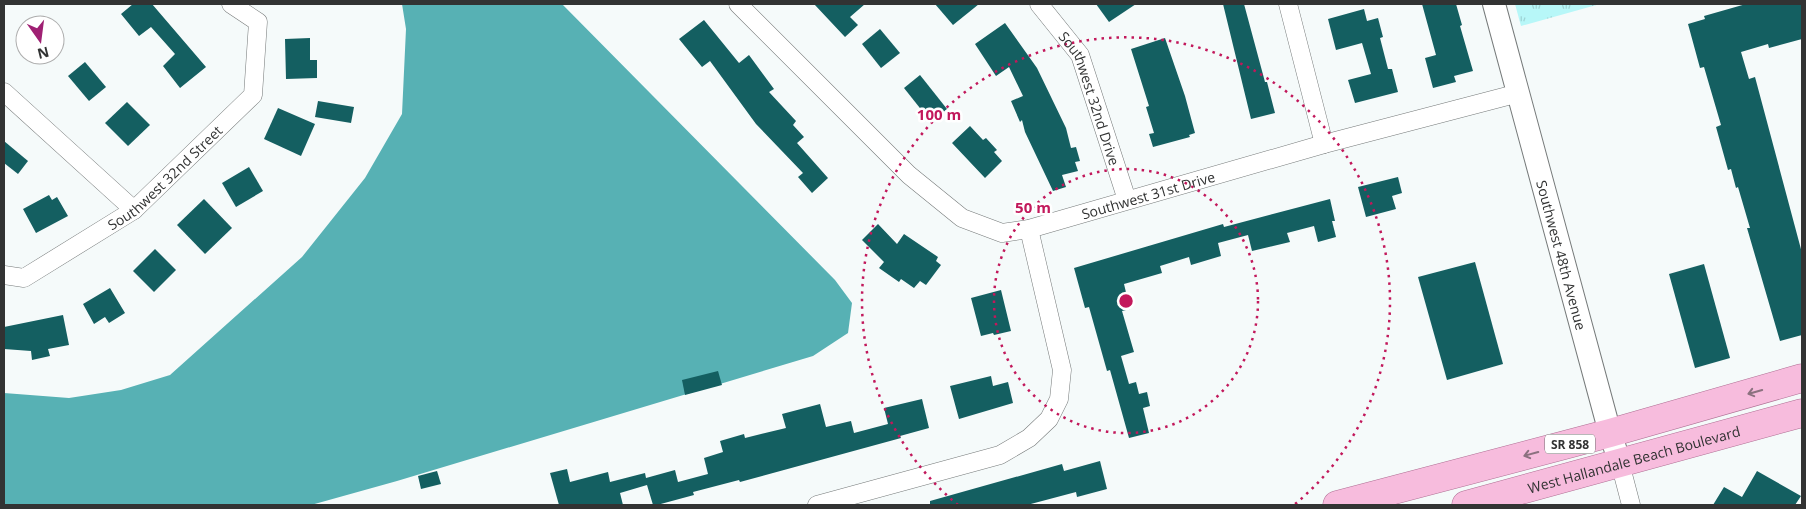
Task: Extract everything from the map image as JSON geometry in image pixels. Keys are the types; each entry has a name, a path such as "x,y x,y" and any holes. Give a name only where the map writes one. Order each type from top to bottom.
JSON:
{"main road":[{"name":"SR 858","path":"1337,505 1610,433 1802,378"},
{"name":"West Hallandale Beach Boulevard","path":"1466,505 1802,413"}],"street":[{"name":"Southwest 32nd Street","path":"4,275 24,278 134,210 253,94 258,22 231,4"},
{"name":"Southwest 31st Drive","path":"738,4 909,175 962,218 1002,233 1029,229 1324,144 1519,94"},
{"name":"Southwest 32nd Drive","path":"1039,4 1080,55 1127,200"},
{"path":"1288,4 1324,144"},
{"name":"Southwest 48th Avenue","path":"1494,4 1610,433 1632,505"},
{"path":"4,92 134,210"},
{"path":"817,505 1000,456 1029,438 1049,418 1059,399 1062,370 1029,229"}],"green space":[{"path":"1515,4 1600,4 1521,26"}],"shaded area":[{"path":"402,4 562,4 835,280 852,303 848,333 813,356 311,505 4,505 4,393 69,398 121,390 170,375 302,257 365,178 402,114 406,29"}],"building":[{"path":"133,4 152,4 206,67 180,88 163,66 175,54 151,27 139,36 121,14"},
{"path":"814,4 865,4 850,17 858,25 845,37"},
{"path":"935,4 979,4 953,25"},
{"path":"1096,4 1136,4 1109,22"},
{"path":"1223,4 1244,4 1275,113 1251,119"},
{"path":"1422,4 1456,4 1462,25 1460,26 1473,71 1454,76 1456,82 1433,88 1425,58 1436,55"},
{"path":"1746,4 1802,4 1802,39 1769,48 1768,44 1741,52 1749,79 1755,77 1802,253 1802,335 1780,341 1747,228 1750,228 1738,187 1736,188 1731,169 1728,170 1716,127 1721,125 1704,67 1700,68 1688,24 1705,19 1704,16"},
{"path":"1364,9 1367,21 1378,18 1383,37 1380,38 1388,69 1392,69 1398,92 1355,103 1348,80 1371,74 1362,43 1336,50 1328,19"},
{"path":"704,20 739,63 749,55 774,89 769,92 796,121 793,125 804,137 797,143 828,178 812,193 798,177 803,173 756,124 710,61 702,67 679,39"},
{"path":"1005,23 1037,68 1066,128 1071,148 1076,147 1080,161 1075,162 1078,171 1062,175 1066,187 1053,191 1025,132 1022,120 1020,122 1011,101 1023,96 1009,67 996,76 975,44"},
{"path":"880,29 900,53 881,68 862,44"},
{"path":"310,38 310,60 317,60 317,78 286,79 285,39"},
{"path":"1165,38 1185,96 1195,133 1189,135 1190,137 1153,147 1149,134 1154,133 1146,107 1149,106 1131,49"},
{"path":"85,62 106,87 89,101 68,76"},
{"path":"920,75 947,109 931,122 904,88"},
{"path":"318,101 354,107 351,123 315,117"},
{"path":"127,102 150,125 128,146 105,123"},
{"path":"278,108 315,124 301,156 264,139"},
{"path":"970,126 983,140 986,138 997,150 994,152 1002,161 985,178 952,143"},
{"path":"4,141 28,161 18,174 4,163"},
{"path":"249,167 263,191 236,207 222,183"},
{"path":"1398,177 1402,193 1392,196 1396,209 1366,217 1358,187"},
{"path":"49,195 52,200 57,197 68,216 36,233 23,209"},
{"path":"204,199 232,228 205,254 177,225"},
{"path":"1330,199 1335,221 1332,221 1336,237 1318,242 1314,226 1287,233 1290,242 1252,251 1248,235 1218,243 1221,256 1191,265 1189,257 1160,266 1162,273 1124,284 1130,309 1122,311 1134,352 1121,356 1129,384 1136,382 1139,394 1147,392 1150,406 1143,408 1149,433 1129,438 1110,370 1107,371 1089,307 1085,308 1074,268 1223,224 1224,227"},
{"path":"878,224 897,244 904,234 938,257 936,261 941,265 926,285 920,281 914,288 901,279 899,282 879,268 884,262 862,240"},
{"path":"155,249 176,270 154,292 133,271"},
{"path":"1475,262 1503,364 1447,380 1418,277"},
{"path":"1704,264 1730,358 1695,368 1669,274"},
{"path":"110,288 125,313 109,323 105,317 94,324 83,304"},
{"path":"1001,290 1011,331 981,336 971,298"},
{"path":"63,315 69,345 48,349 50,356 32,360 31,351 4,349 4,327"},
{"path":"718,371 722,385 685,395 682,380"},
{"path":"991,376 993,386 1008,382 1013,403 959,419 950,386"},
{"path":"922,399 929,428 900,436 901,438 740,482 739,480 693,492 694,495 657,505 653,505 647,485 620,493 623,505 559,505 550,473 567,469 570,482 608,472 610,482 645,473 646,478 675,470 678,482 708,474 704,458 723,452 720,441 744,434 745,438 786,428 782,414 820,404 826,427 851,421 854,433 888,424 884,408"},
{"path":"1100,461 1107,489 1077,497 1076,492 1027,505 930,505 930,501 1062,464 1064,471"},
{"path":"437,471 441,484 421,489 418,476"},
{"path":"1757,471 1801,496 1795,505 1713,505 1724,487 1742,497"}]}
